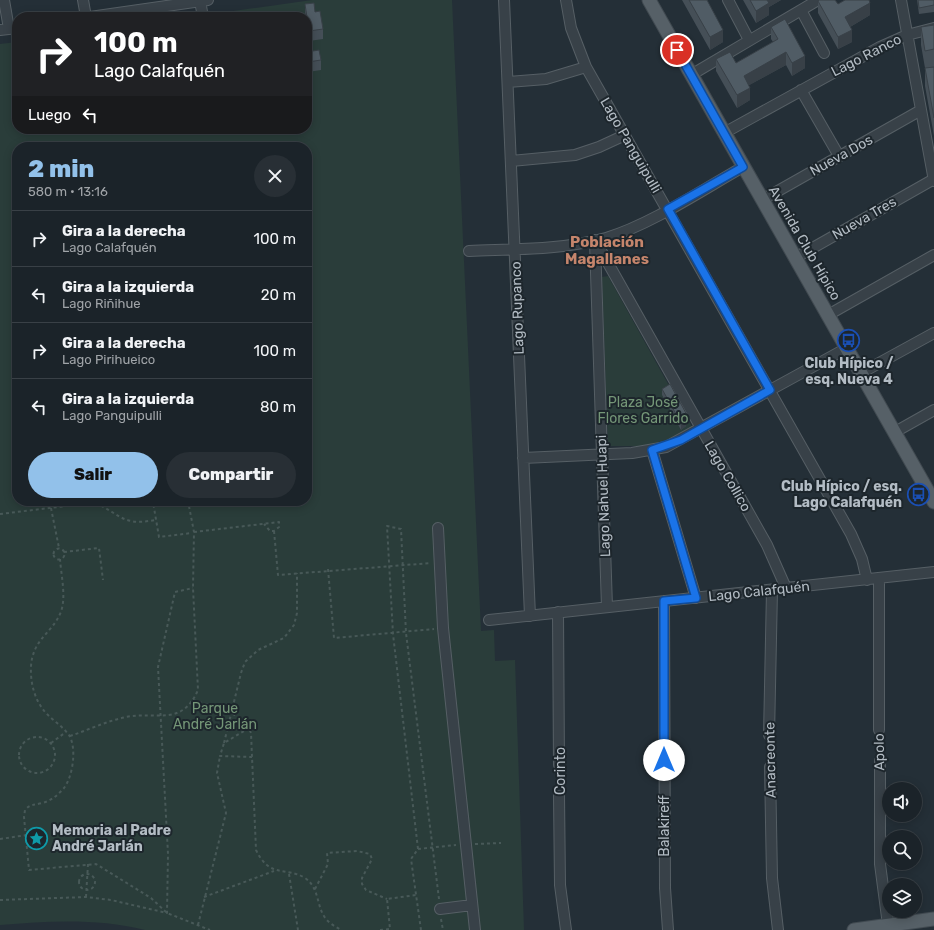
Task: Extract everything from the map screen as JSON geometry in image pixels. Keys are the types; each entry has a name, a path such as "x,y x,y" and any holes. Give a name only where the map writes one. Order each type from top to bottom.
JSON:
{"main road":[{"name":"Avenida Club Hípico","path":"649,0 934,502"},
{"path":"854,930 934,919"}],"street":[{"path":"4,0 9,29"},
{"path":"83,0 85,12"},
{"name":"Lago Rupanco","path":"504,0 530,616"},
{"name":"Lago Panguipulli","path":"566,0 571,28 586,67 668,209 857,545 867,580"},
{"path":"728,0 749,40"},
{"path":"691,75 818,0"},
{"path":"900,0 934,180"},
{"path":"115,12 161,3 204,1 203,12"},
{"path":"801,10 824,53"},
{"name":"Lago Ranco","path":"724,133 856,59 907,35 934,28"},
{"path":"508,82 546,79 586,67"},
{"path":"801,90 839,156"},
{"name":"Nueva Dos","path":"762,200 921,110"},
{"path":"511,161 576,155 599,147 625,134"},
{"path":"469,251 555,246 595,240 625,231 743,167"},
{"name":"Nueva Tres","path":"795,258 934,180"},
{"name":"Lago Collico","path":"595,240 767,545 786,588"},
{"name":"Lago Nahuel Huapi","path":"595,240 607,607"},
{"path":"828,315 934,255"},
{"path":"861,373 934,333"},
{"path":"523,458 652,450 674,444 847,348"},
{"path":"895,432 934,410"},
{"path":"652,450 696,598"},
{"path":"438,528 444,628 475,930"},
{"name":"Lago Calafquén","path":"489,620 934,572"},
{"name":"Apolo","path":"879,578 879,730"},
{"name":"Anacreonte","path":"770,735 772,590"},
{"name":"Balakireff","path":"664,601 665,888 668,930"},
{"name":"Corinto","path":"558,612 559,765"},
{"name":"Apolo","path":"880,761 880,864 888,925"},
{"name":"Anacreonte","path":"770,767 772,878 778,930"},
{"name":"Corinto","path":"559,796 560,885 566,930"},
{"path":"440,909 472,905"}],"path":[{"path":"0,514 67,506"},
{"path":"104,506 131,522 156,520"},
{"path":"154,506 159,537 279,522 279,527 274,531 268,530 264,524"},
{"path":"70,736 126,717 159,717 184,710 194,700 198,690 193,588 193,532 189,506"},
{"path":"51,508 58,548 64,552 99,548 103,580"},
{"path":"421,930 411,859 418,849 393,634 387,526 401,529 406,632 440,909"},
{"path":"274,531 278,575 328,569 440,562"},
{"path":"58,548 53,554 56,559 60,559"},
{"path":"64,552 64,555 60,559 62,608 55,622 37,645 32,660 31,672 33,689 39,703 47,714 70,736 73,760 68,779 63,788 53,798 32,805 25,810 24,817 27,835 29,870 96,864 152,898 167,913"},
{"path":"328,569 334,638 393,634 444,628"},
{"path":"198,925 226,813 217,773 241,673 246,662 258,650 284,638 294,624 297,613 297,573"},
{"path":"167,913 168,854 159,717 158,667 175,592 193,588"},
{"path":"194,700 232,712 249,728 251,733 256,850 262,859 274,870 305,878 315,889 325,918 341,930"},
{"path":"224,743 249,728"},
{"name":"Apolo","path":"879,730 880,761"},
{"path":"51,743 66,732"},
{"name":"Anacreonte","path":"770,735 770,767"},
{"path":"35,737 41,737 51,743 55,754 52,765 47,770 36,773 25,768 20,758 20,752 25,742 35,737"},
{"path":"220,756 252,757"},
{"name":"Corinto","path":"559,765 559,796"},
{"path":"0,839 27,835"},
{"path":"315,889 328,864 327,853 364,852 370,854 372,859 362,878 363,887 388,899 416,895"},
{"path":"86,897 88,864"},
{"path":"204,897 274,870"},
{"path":"87,874 93,877 95,882 91,888 87,889 80,885 79,880 82,875 87,874"},
{"path":"289,874 298,930"},
{"path":"0,900 86,897 111,900 167,913 210,930"},
{"path":"380,930 390,929 388,899"}],"green space":[{"name":"Parque André Jarlán","path":"312,0 452,0 481,631 494,630 495,661 515,660 524,930 145,930 127,926 91,922 37,922 0,925 0,44 12,43 12,134 312,134 312,12 227,12"},
{"name":"Plaza José Flores Garrido","path":"608,276 692,427 667,442 642,446 608,446 602,277"}],"building":[{"path":"689,0 707,0 723,30 710,37"},
{"path":"750,0 767,0 769,3 756,11"},
{"path":"835,0 838,4 845,0 869,0 870,3 845,17 852,30 838,37 818,1"},
{"path":"918,0 934,0 934,5 919,8"},
{"path":"314,3 315,12 320,11 323,29 312,31 312,12 306,12 305,4"},
{"path":"785,19 805,56 792,63 786,52 744,76 750,88 737,95 716,59 730,52 736,63 778,39 771,27"},
{"path":"934,25 934,49 925,51 921,27"},
{"path":"319,50 321,60 312,61 312,51"},
{"path":"934,67 934,118 925,68"},
{"path":"670,384 687,415 686,420 681,423 662,389"}],"place":[{"name":"Club Hípico / esq. Nueva 4","path":"849,341"},
{"name":"Club Hípico / esq. Lago Calafquén","path":"918,494"},
{"name":"Memoria al Padre André Jarlán","path":"37,838"}],"district":[{"name":"Población Magallanes","path":"607,250"}],"route":[{"path":"664,760 664,601 696,598 652,450 674,444 770,390 668,209 743,167 677,50"}]}
